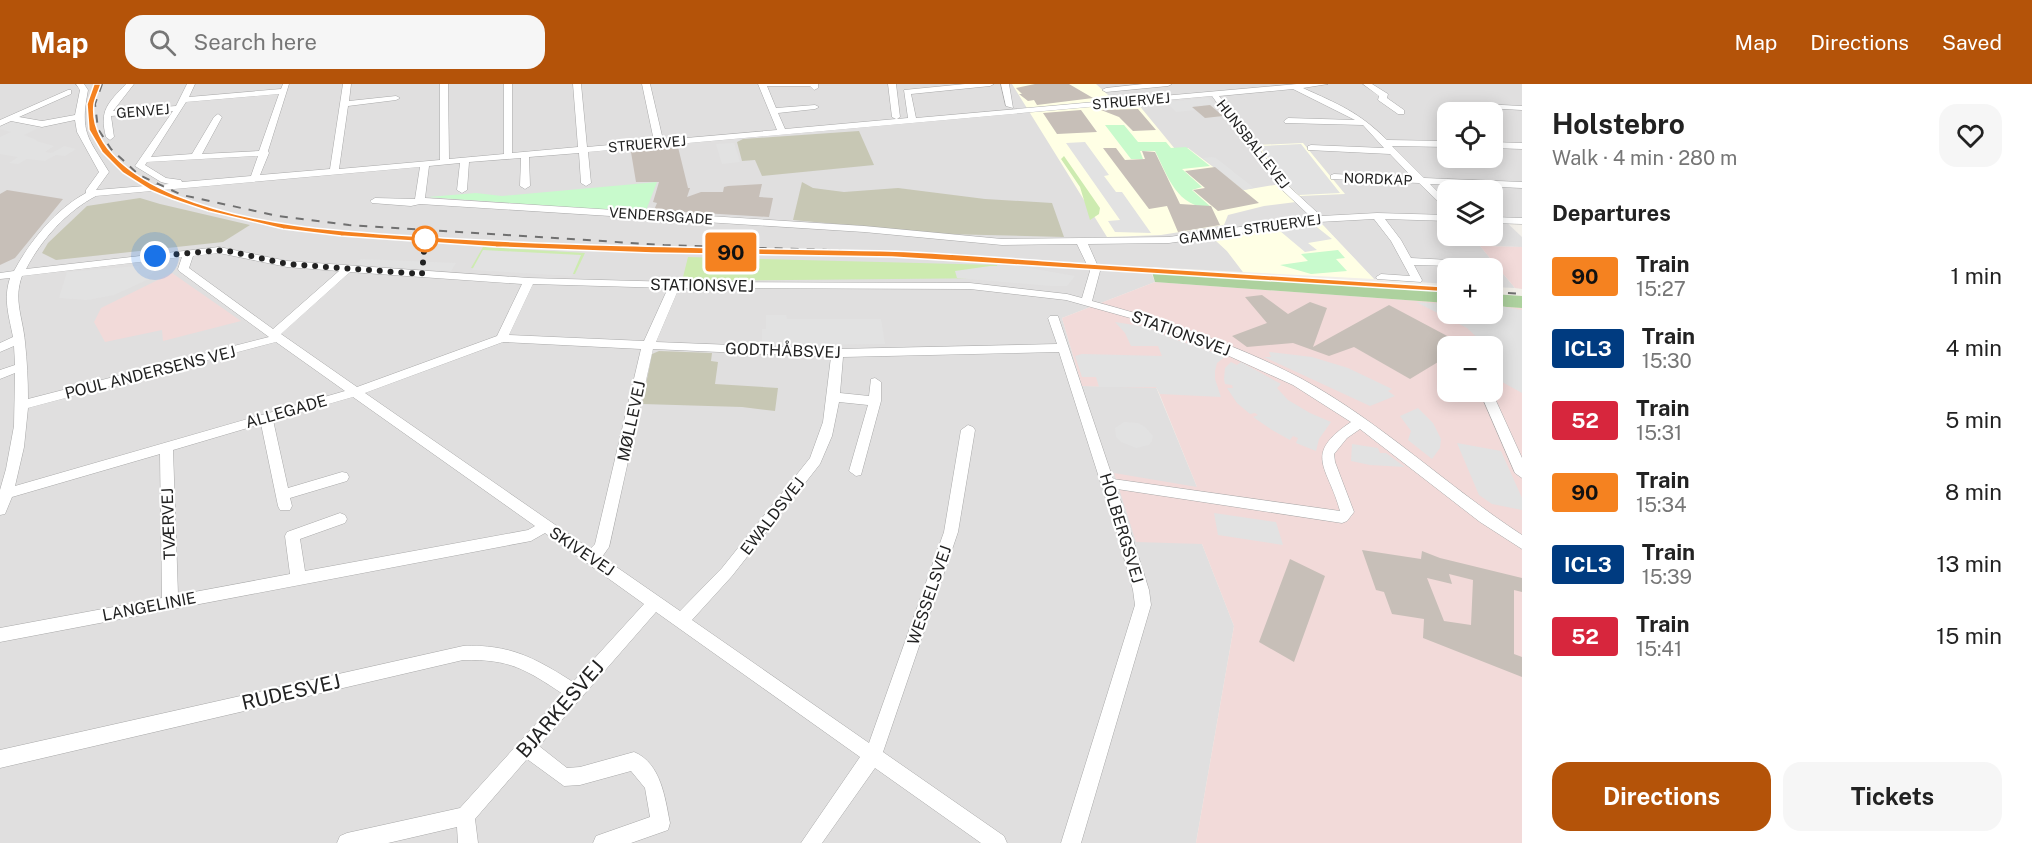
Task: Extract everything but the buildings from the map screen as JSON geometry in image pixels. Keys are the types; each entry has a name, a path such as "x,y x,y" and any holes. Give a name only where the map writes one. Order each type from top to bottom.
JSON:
{"street":[{"path":"0,510 15,460 22,405 19,339 6,304 29,256 78,202 91,194 91,190 104,171 82,135 79,117 84,90 80,84"},
{"path":"110,137 105,121 106,114 130,84"},
{"path":"180,182 164,180 140,166 181,104 191,84"},
{"path":"334,172 347,84"},
{"path":"444,84 445,163"},
{"path":"508,84 508,156"},
{"path":"577,84 586,183"},
{"path":"646,84 659,143"},
{"path":"782,132 762,84 814,84 814,88"},
{"path":"892,84 896,117"},
{"path":"913,121 907,92 912,88 990,84"},
{"path":"1005,84 1010,106"},
{"path":"1103,87 1168,84"},
{"name":"STRUERVEJ","path":"91,194 1324,84"},
{"path":"1367,84 1386,96 1381,98 1401,112"},
{"path":"1103,87 1120,102"},
{"name":"NORDKAP","path":"1293,87 1346,111 1365,123 1394,150 1437,197"},
{"path":"254,180 265,153 285,88"},
{"name":"GENVEJ","path":"106,114 285,88"},
{"path":"0,123 68,92"},
{"name":"HUNSBALLEVEJ","path":"1214,94 1280,183 1319,219"},
{"path":"344,104 396,98"},
{"path":"894,102 910,102"},
{"path":"773,111 815,107"},
{"path":"1503,107 1522,108"},
{"path":"10,118 42,124 79,117"},
{"path":"196,156 218,117"},
{"path":"1288,121 1365,123"},
{"path":"1387,143 1437,144"},
{"path":"1503,145 1522,146"},
{"name":"NORDKAP","path":"1311,148 1394,150"},
{"path":"142,160 265,153"},
{"path":"525,155 525,186"},
{"path":"462,190 465,160"},
{"path":"420,201 425,164"},
{"name":"NORDKAP","path":"1334,177 1422,181"},
{"path":"1422,181 1522,185"},
{"name":"VENDERSGADE","path":"375,201 411,203 420,201 864,229 1002,242 1081,241"},
{"path":"1377,216 1396,240 1417,280 1381,277"},
{"name":"GAMMEL STRUERVEJ","path":"1081,241 1190,239 1319,219 1377,216 1437,218"},
{"path":"1503,220 1522,221"},
{"path":"1510,220 1522,232"},
{"path":"1081,241 1095,271 1086,302"},
{"name":"STATIONSVEJ","path":"0,276 189,253 232,251 287,264 529,280 675,285 970,286 1042,293 1086,302 1156,322 1253,360 1297,382 1360,422 1485,518 1522,543"},
{"name":"SKIVEVEJ","path":"189,253 183,269 997,843"},
{"path":"1407,261 1437,262"},
{"path":"275,336 347,269"},
{"path":"502,338 529,280"},
{"name":"MØLLEVEJ","path":"592,557 602,547 648,346 675,285"},
{"name":"HOLBERGSVEJ","path":"1054,318 1108,483 1141,590 1143,605 1071,843"},
{"name":"POUL ANDERSENS VEJ","path":"22,405 275,336"},
{"name":"GODTHÅBSVEJ","path":"502,338 648,346 837,352 1064,348"},
{"name":"ALLEGADE","path":"4,494 355,392 502,338"},
{"path":"0,348 19,339"},
{"name":"EWALDSVEJ","path":"682,620 728,572 815,461 824,445 833,397 837,352"},
{"path":"0,375 20,367"},
{"path":"856,471 875,401 875,382"},
{"path":"833,397 875,401"},
{"path":"1490,402 1522,473"},
{"path":"266,417 284,500 342,477"},
{"path":"1108,483 1342,517 1347,512 1330,468 1329,447 1339,434 1360,422"},
{"name":"WESSELSVEJ","path":"812,843 872,756 951,532 968,430"},
{"name":"TVÆRVEJ","path":"166,446 170,602"},
{"path":"298,578 292,536 340,519"},
{"name":"LANGELINIE","path":"0,635 531,535 546,526"},
{"name":"BJARKESVEJ","path":"465,816 655,602"},
{"name":"RUDESVEJ","path":"0,759 463,653 503,653 521,658 574,692"},
{"path":"527,748 564,777 580,776 634,761 653,784 661,823 603,843"},
{"path":"347,843 465,816 468,843"}],"shaded area":[{"path":"0,84 1522,84 1522,219 1503,219 1503,180 1437,180 1437,246 1480,246 1490,258 1437,258 1437,283 1374,279 1321,223 1215,240 1243,272 1149,267 1155,282 1062,318 1082,386 1156,387 1197,487 1202,544 1234,626 1196,843 0,843"},
{"path":"1012,84 1096,84 1119,105 1138,104 1175,149 1188,148 1244,190 1286,183 1256,145 1303,143 1345,194 1300,196 1304,201 1264,206 1228,215 1224,225 1161,235 1107,237"},
{"path":"1208,98 1216,105 1193,106 1196,110 1176,112 1166,102"},
{"path":"13,121 40,127 24,135 54,146 45,152 52,153 64,146 76,149 65,156 56,155 45,161 27,159 18,164 9,163 18,157 0,154 0,137 11,132 0,129 0,126"},
{"path":"859,131 874,165 762,176 755,160 742,161 737,142 743,139"},
{"path":"1085,142 1109,175 1104,176 1116,192 1122,192 1151,233 1115,232 1108,221 1120,220 1066,143"},
{"path":"734,143 740,162 722,164 716,144"},
{"path":"1301,144 1340,193 1299,195 1288,185 1259,146"},
{"path":"1212,157 1254,188 1243,190 1203,158"},
{"path":"802,182 813,188 844,192 898,188 985,199 1052,203 1064,237 944,234 793,220"},
{"path":"140,198 250,225 223,242 56,260 42,253 48,243 87,206"},
{"path":"1503,219 1522,237 1522,247 1480,246 1503,246"},
{"path":"1321,223 1374,279 1243,272 1227,251 1214,239"},
{"path":"1313,224 1332,239 1308,243 1317,250 1305,252 1280,231"},
{"path":"1480,246 1522,247 1522,289 1515,288 1503,274 1503,258 1490,258"},
{"path":"483,250 581,255 572,276 472,270"},
{"path":"361,259 456,263 451,271 354,266"},
{"path":"138,266 139,270 150,269 154,272 146,277 149,279 114,295 88,300 59,298 67,272"},
{"path":"990,266 1018,266 1075,276 1067,286 1051,286 957,278 955,271"},
{"path":"172,273 241,321 163,341 162,330 105,342 94,322 101,308"},
{"path":"1503,274 1515,288 1503,287"},
{"path":"1155,282 1437,302 1437,324 1503,324 1503,307 1522,308 1522,843 1196,843 1234,626 1202,544 1136,542 1114,473 1197,487 1157,388 1082,386 1062,318"},
{"path":"1416,302 1437,303 1437,313"},
{"path":"1503,307 1522,310 1522,393 1503,383 1503,336 1475,336 1459,324 1503,324"},
{"path":"766,315 786,315 787,319 881,319 885,344 762,345 762,329 766,329"},
{"path":"1115,322 1147,327 1171,338 1226,356 1217,363 1215,371 1221,397 1160,394 1156,387 1099,387 1096,377 1082,377 1075,356 1082,354 1162,356 1158,346 1131,346 1125,333"},
{"path":"659,351 712,353 711,361 718,362 715,384 778,388 775,411 742,407 642,404 652,354"},
{"path":"1269,352 1312,357 1348,368 1392,389 1388,391 1395,396 1370,406 1264,357 1271,357"},
{"path":"1231,362 1237,365 1241,362 1281,384 1277,388 1288,400 1331,422 1319,439 1316,451 1296,443 1298,438 1293,436 1290,440 1272,430 1253,417 1258,415 1250,414 1237,403 1227,388 1233,388 1232,385 1225,384 1224,379 1225,368"},
{"path":"1418,408 1433,423 1441,439 1440,448 1432,459 1408,440 1411,431 1400,416"},
{"path":"1124,422 1138,423 1145,427 1153,436 1149,445 1136,448 1121,442 1116,437 1115,428"},
{"path":"1457,443 1501,451 1522,498 1522,510 1492,504 1479,495"},
{"path":"1352,444 1378,448 1380,453 1386,453 1405,467 1370,465 1351,461"},
{"path":"1214,513 1276,522 1283,545 1218,535"}],"green space":[{"path":"1105,125 1124,125 1138,142 1166,142 1171,148 1186,147 1210,166 1182,169 1202,187 1192,190 1212,208 1200,206 1182,197 1170,181 1155,151 1140,151 1143,159 1131,159"},
{"path":"1064,156 1100,208 1099,214 1090,220 1080,187 1061,159"},
{"path":"657,182 645,213 428,197 476,193 502,196"},
{"path":"483,247 585,253 575,274 471,268"},
{"path":"1338,250 1345,258 1336,259 1347,271 1311,274 1280,265 1308,261 1301,254"},
{"path":"688,257 997,265 1001,278 682,281"},
{"path":"1152,272 1437,290 1437,302 1155,282"},
{"path":"1503,295 1522,296 1522,308 1503,307"}],"railway":[{"path":"102,84 95,104 98,129 111,149 139,175 182,195 278,216 349,225 664,245 828,250 1437,288"},
{"path":"267,223 318,232 416,238"},
{"path":"451,241 529,246"},
{"path":"1503,293 1522,294"}],"train":[{"name":"90","path":"97,84 90,104 93,130 105,150 126,171 174,198 211,210 318,232 593,249 892,254 1437,288"}],"route":[{"path":"155,256 224,250 287,264 422,274 425,239"}]}
